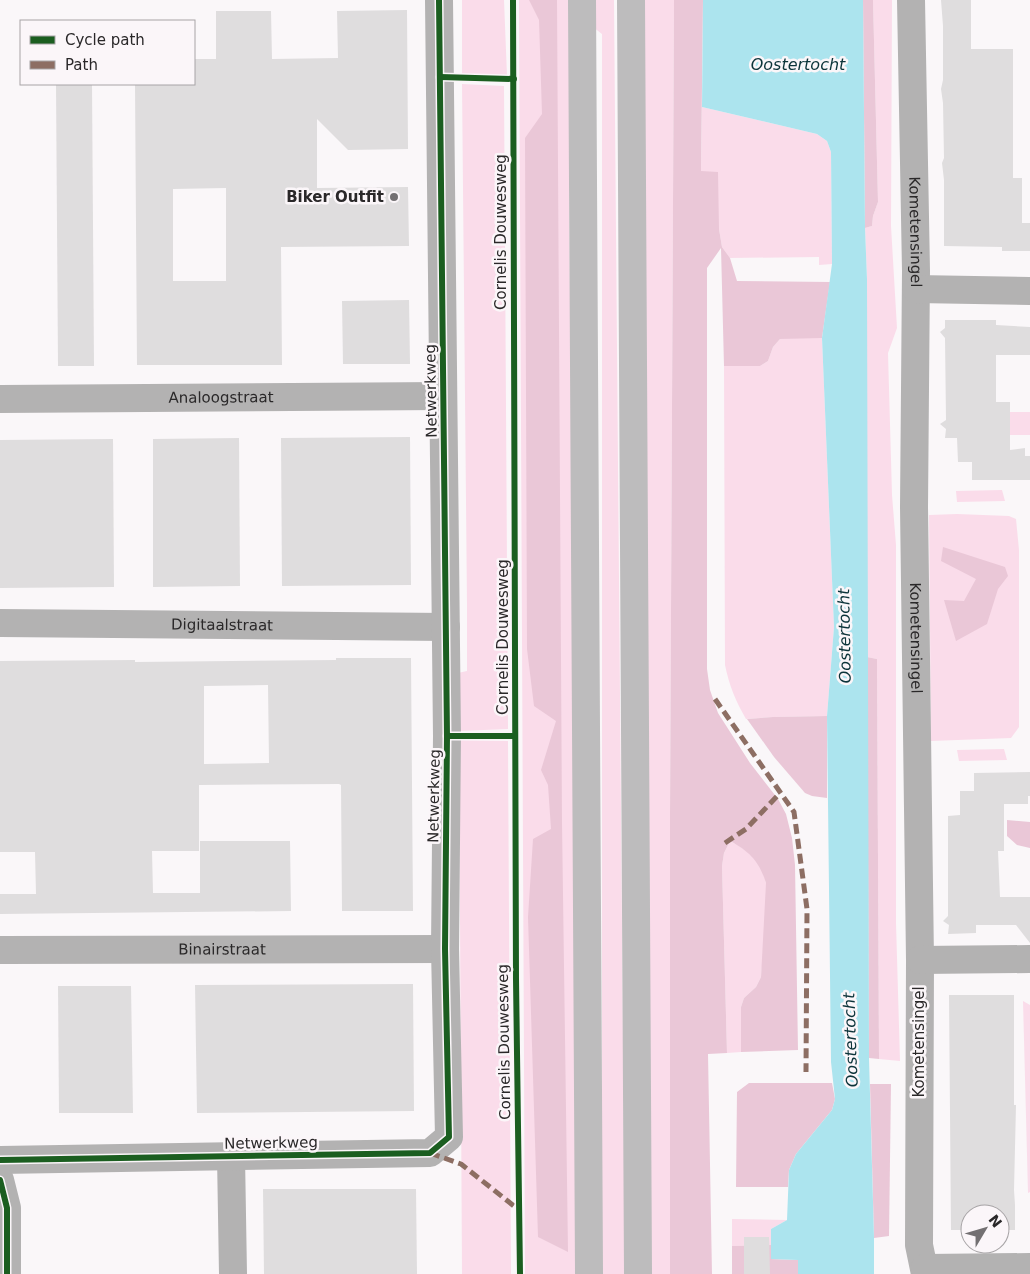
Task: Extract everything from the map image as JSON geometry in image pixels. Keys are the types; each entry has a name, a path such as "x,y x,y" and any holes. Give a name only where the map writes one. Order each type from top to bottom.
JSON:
{"main road":[{"path":"582,0 589,1274"},
{"path":"631,0 638,1274"}],"street":[{"name":"Netwerkweg","path":"0,1160 430,1153 449,1137 445,949 447,736 438,0"},
{"name":"Kometensingel","path":"911,0 916,289 914,507 920,960 919,1245 925,1271"},
{"path":"916,289 1030,291"},
{"name":"Analoogstraat","path":"0,399 443,396"},
{"name":"Digitaalstraat","path":"0,623 446,627"},
{"name":"Binairstraat","path":"0,950 445,949"},
{"path":"920,960 1030,959"},
{"path":"231,1156 234,1274"},
{"path":"0,1180 7,1208 7,1274"},
{"path":"925,1271 1030,1267"}],"shaded area":[{"path":"462,0 504,0 507,76 462,74"},
{"path":"519,0 569,0 569,215 578,1274 525,1274"},
{"path":"529,0 557,0 562,823 568,1252 538,1237 528,917 533,839 551,829 548,785 541,770 556,721 534,706 527,649 525,138 542,114 539,20"},
{"path":"592,0 614,0 625,1274 602,1274 602,34 593,27"},
{"path":"644,0 674,0 670,1274 651,1274"},
{"path":"674,0 703,0 701,171 718,172 719,229 722,247 730,258 737,281 830,282 822,338 780,339 773,347 768,361 760,366 724,366 721,248 707,268 707,669 710,690 718,713 750,763 778,799 786,814 792,838 795,865 798,1050 741,1052 741,1007 744,998 756,987 761,977 766,883 753,858 730,841 724,853 722,866 727,1053 708,1054 712,1274 670,1274"},
{"path":"863,0 873,0 878,202 872,226 865,228"},
{"path":"873,0 892,0 891,226 897,328 888,353 892,495 896,545 896,923 900,1061 879,1059 877,659 867,657 867,279 865,228 872,226 878,202"},
{"path":"462,84 504,86 508,729 459,731 458,673 467,671"},
{"path":"702,107 817,134 827,141 831,152 832,264 819,265 819,257 730,258 722,247 719,229 701,171"},
{"path":"822,338 834,627 827,716 746,719 733,693 725,665 724,366 760,366 768,361 773,347 780,339"},
{"path":"1010,412 1030,412 1030,435 1006,435"},
{"path":"1002,490 1005,501 957,502 956,491"},
{"path":"929,515 1009,516 1016,519 1019,550 1019,727 1011,738 931,741"},
{"path":"943,547 1005,567 1008,576 998,589 987,624 956,641 944,600 964,601 976,579 941,561"},
{"path":"867,657 877,659 879,1059 869,1058"},
{"path":"827,716 827,798 805,793 774,757 747,719"},
{"path":"459,740 508,741 511,1274 462,1274"},
{"path":"1004,749 1007,760 959,761 957,750"},
{"path":"1007,820 1030,822 1030,848 1017,845 1007,836"},
{"path":"730,841 752,856 762,869 767,891 767,906 761,977 756,987 744,998 741,1007 741,1052 727,1053 722,866 724,853"},
{"path":"1023,1001 1030,1005 1030,1192 1028,1193"},
{"path":"749,1083 832,1083 835,1099 832,1110 796,1154 789,1170 788,1187 736,1187 737,1092"},
{"path":"870,1084 891,1084 889,1236 874,1238"},
{"path":"732,1219 787,1220 771,1229 771,1245 732,1246"},
{"path":"771,1245 771,1259 798,1260 798,1274 732,1274 732,1246"}],"water":[{"name":"Oostertocht","path":"703,0 863,0 867,279 869,1058 874,1274 798,1274 798,1260 771,1259 771,1229 787,1220 789,1170 796,1154 832,1110 835,1099 831,1062 827,716 834,627 822,338 832,264 831,152 827,141 817,134 702,107"}],"building":[{"path":"941,0 971,0 971,49 1013,49 1013,178 1022,178 1022,223 1030,223 1030,251 1002,251 1002,247 944,246 943,103 941,89 943,80 943,26"},
{"path":"407,10 408,149 348,150 317,119 317,188 408,187 409,246 281,247 282,365 137,365 135,85 195,85 195,59 216,59 216,11 271,11 272,59 338,58 337,11","holes":["226,188 226,281 173,281 173,189"]},
{"path":"56,85 92,85 94,366 58,366"},
{"path":"409,300 410,364 343,364 342,301"},
{"path":"945,320 996,320 996,325 1030,327 1030,355 996,355 996,402 1010,402 1010,450 1025,448 1025,456 1030,456 1030,480 972,480 972,462 958,462 957,438 945,438 946,429 940,424 946,420 945,338 940,332 945,328"},
{"path":"410,437 411,585 282,586 281,438"},
{"path":"239,438 240,586 153,587 153,439"},
{"path":"113,439 114,587 0,588 0,440"},
{"path":"336,658 411,658 413,911 342,911 341,785 199,785 199,851 152,851 153,893 200,893 200,841 290,841 291,911 0,914 0,894 36,894 35,852 0,852 0,661 336,660","holes":["268,685 269,763 204,764 204,686"]},
{"path":"1030,772 1028,804 1004,804 1004,851 998,851 1000,897 1030,897 1030,943 1016,925 976,925 976,933 948,934 949,925 943,921 948,916 948,816 960,815 960,791 974,791 974,773"},
{"path":"413,984 414,1111 197,1113 195,985"},
{"path":"58,986 131,986 133,1113 59,1113"},
{"path":"949,995 1014,995 1014,1105 1016,1105 1015,1230 1010,1230 1010,1204 960,1204 960,1230 951,1230"},
{"path":"263,1189 416,1189 417,1274 264,1274"},
{"path":"744,1237 769,1237 770,1274 744,1274"}],"marked path":[{"path":"715,699 794,812 807,909 806,1072"},
{"path":"725,843 746,829 780,793"},
{"path":"430,1153 461,1164 519,1210"}],"cycle path":[{"path":"0,1160 430,1153 449,1137 445,949 447,736 439,0"},
{"name":"Cornelis Douwesweg","path":"513,0 516,979 520,1274"},
{"path":"440,77 514,79"},
{"path":"447,736 515,736"},
{"path":"0,1180 7,1208 7,1274"}],"place":[{"name":"Biker Outfit","path":"394,197"}]}
